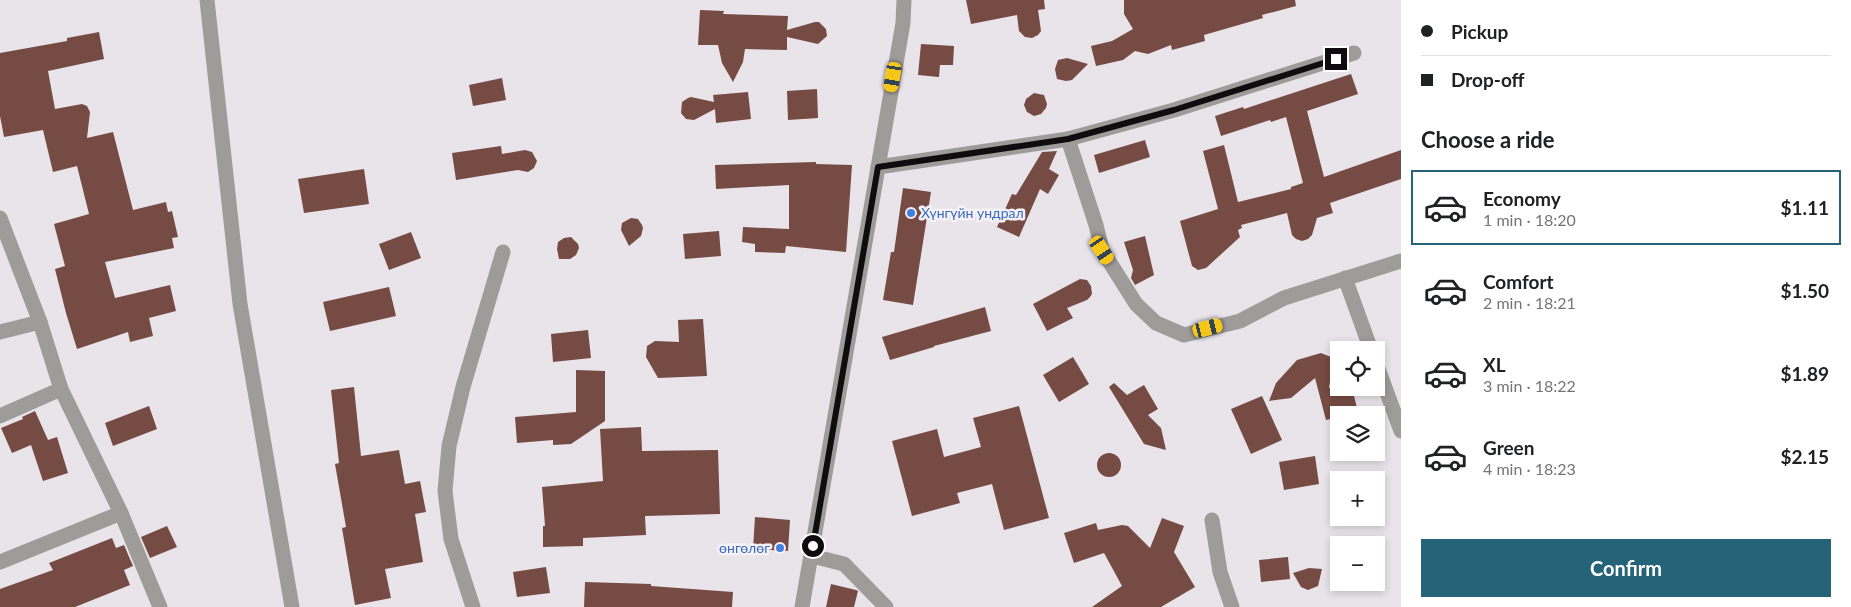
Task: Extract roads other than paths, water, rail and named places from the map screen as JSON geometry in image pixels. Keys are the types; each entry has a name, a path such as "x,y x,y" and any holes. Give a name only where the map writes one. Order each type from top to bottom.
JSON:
{"street":[{"path":"207,0 240,304 292,607"},
{"path":"802,607 903,23 904,0"},
{"path":"878,167 1068,139 1174,110 1354,54"},
{"path":"1068,139 1096,224 1102,250 1136,304 1156,323 1184,335 1240,321 1284,298 1401,261"},
{"path":"0,218 40,322 61,389 121,513 160,607"},
{"path":"473,607 451,539 445,491 449,446 463,387 503,252"},
{"path":"1345,278 1369,341"},
{"path":"0,332 40,322"},
{"path":"1385,387 1401,431"},
{"path":"0,416 61,389"},
{"path":"0,562 121,513"},
{"path":"1212,520 1220,572 1232,607"},
{"path":"812,556 844,564 886,607"}],"place":[{"name":"Хүнгүйн ундрал","path":"911,213"},
{"name":"өнгөлөг","path":"780,548"}]}
